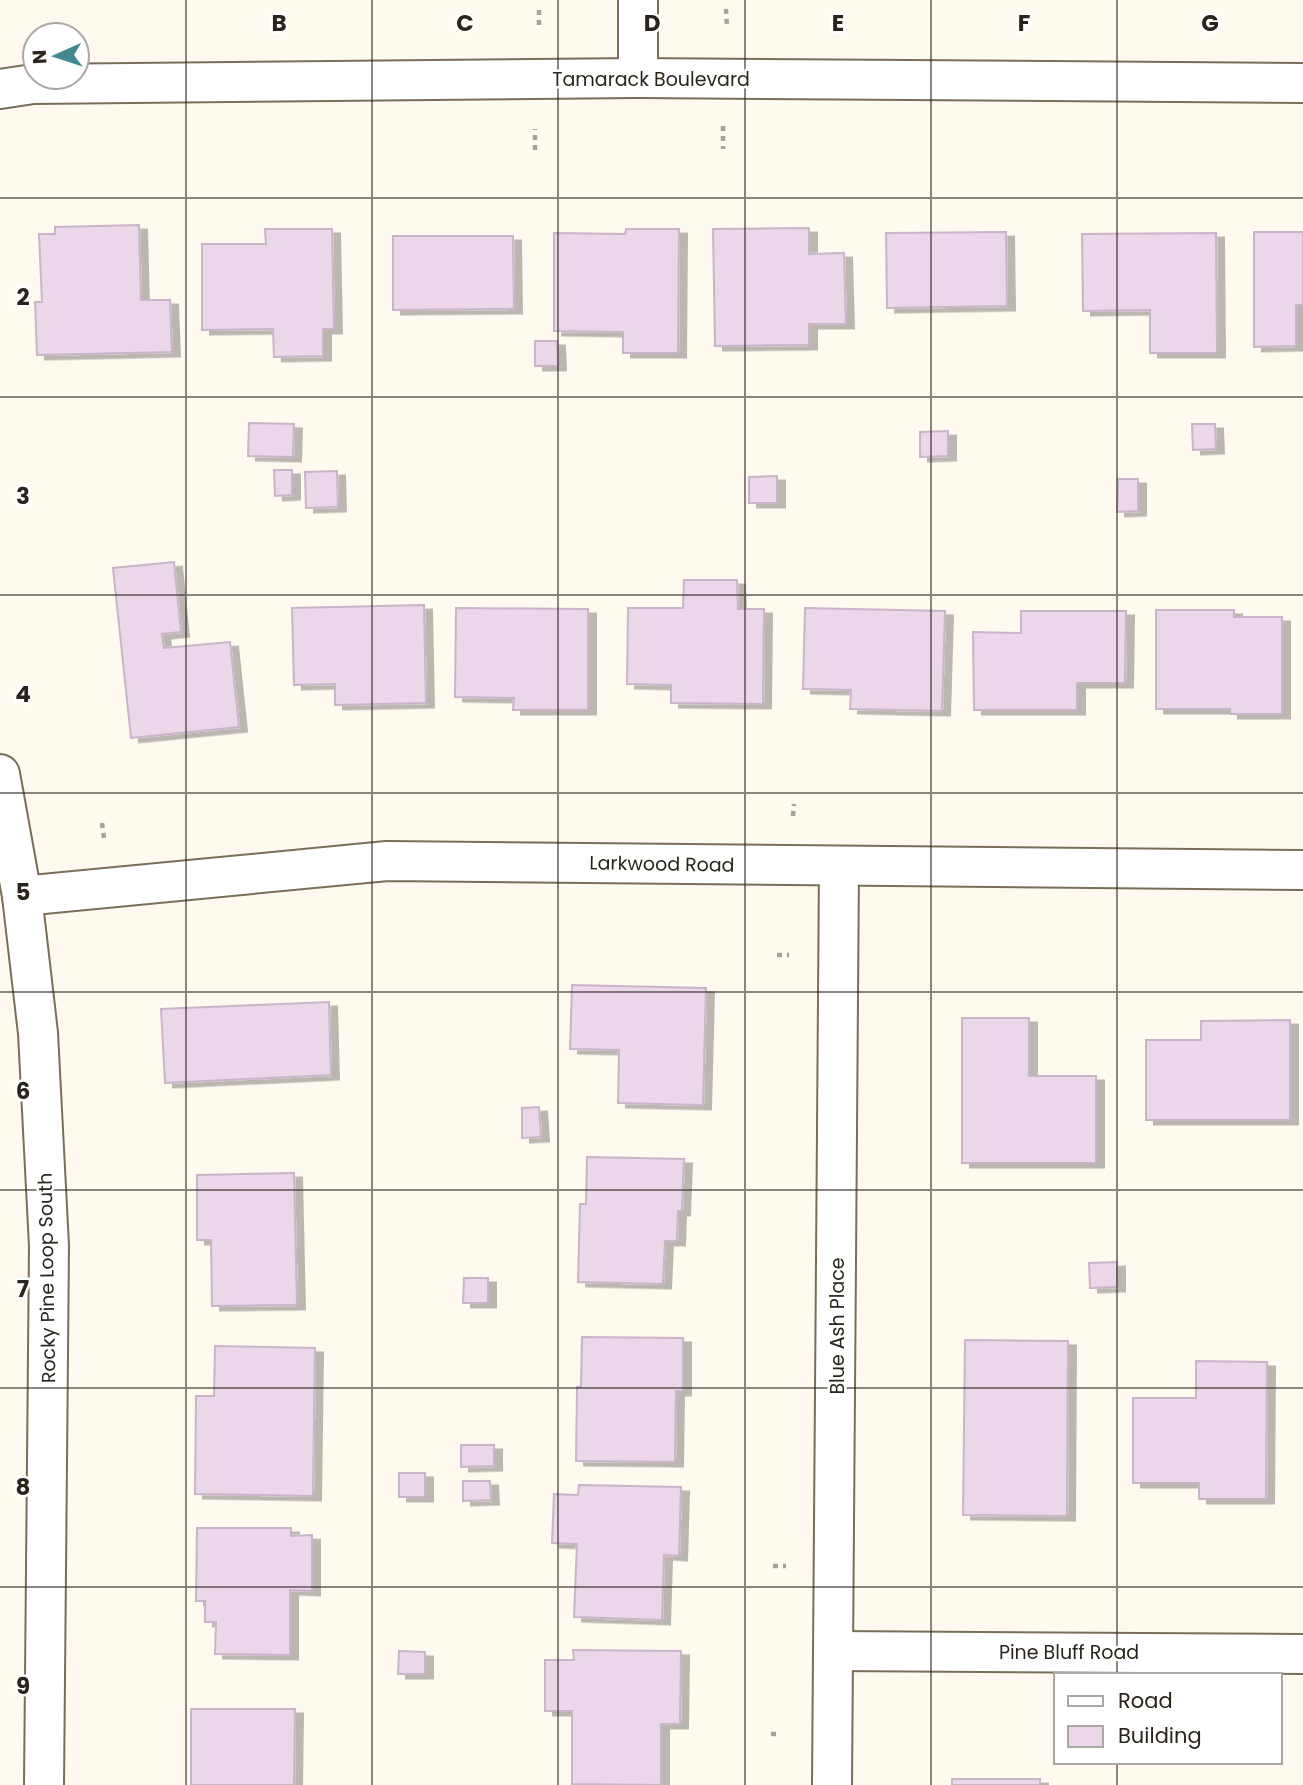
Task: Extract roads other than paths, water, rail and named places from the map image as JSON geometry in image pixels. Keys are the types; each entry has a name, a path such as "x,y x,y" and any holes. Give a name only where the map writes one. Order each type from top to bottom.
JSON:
{"street":[{"path":"638,0 638,78"},
{"name":"Tamarack Boulevard","path":"0,89 33,84 638,78 1303,83"},
{"name":"Rocky Pine Loop South","path":"0,774 23,896 38,1033 49,1245 44,1785"},
{"name":"Larkwood Road","path":"23,896 387,861 1303,870"},
{"name":"Blue Ash Place","path":"832,1785 839,867"},
{"name":"Pine Bluff Road","path":"834,1651 1303,1654"}]}
